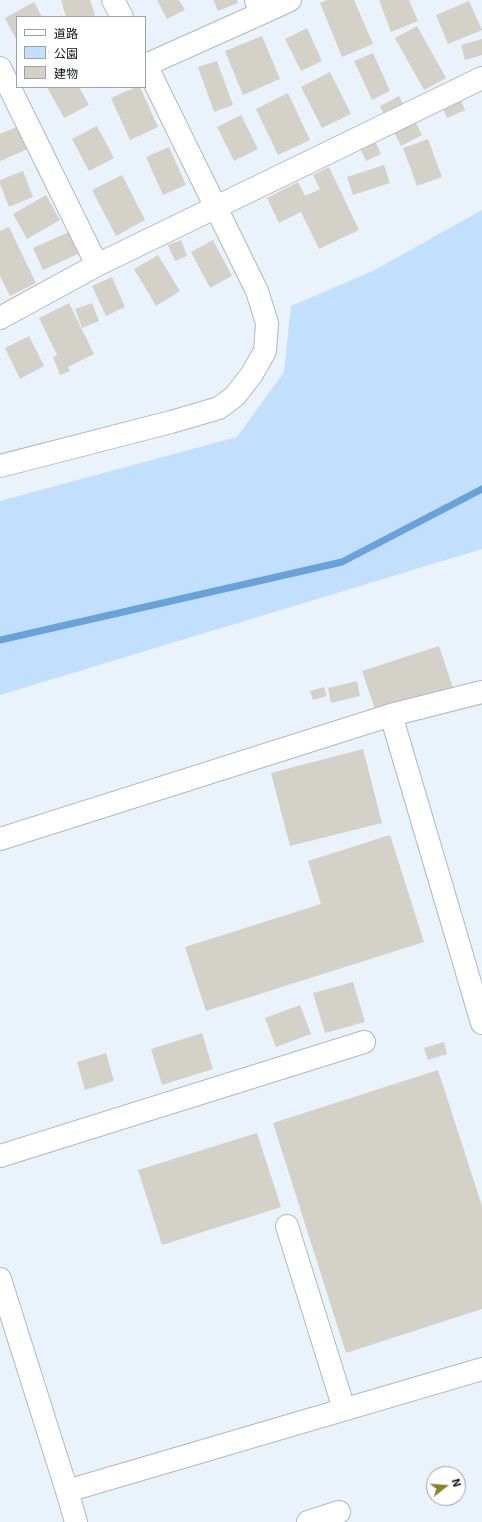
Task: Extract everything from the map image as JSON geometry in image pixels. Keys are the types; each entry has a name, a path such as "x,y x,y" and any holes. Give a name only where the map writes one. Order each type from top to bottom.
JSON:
{"street":[{"path":"113,0 121,16"},
{"path":"0,466 171,422 219,408 235,396 252,374 265,351 267,323 257,291 146,64 259,7 290,0"},
{"path":"0,68 97,265"},
{"path":"0,318 97,265 482,78"},
{"path":"0,840 391,715 482,692"},
{"path":"391,715 482,1023"},
{"path":"0,1156 364,1042"},
{"path":"287,1226 344,1409"},
{"path":"0,1279 76,1522"},
{"path":"67,1491 482,1369"},
{"path":"308,1522 339,1512"}],"green space":[{"path":"482,210 482,549 0,695 0,501 237,437 284,372 291,306 373,271"}],"building":[{"path":"61,0 90,0 95,15 92,16 66,16"},
{"path":"157,0 179,0 185,10 167,19"},
{"path":"213,0 237,0 238,3 218,11"},
{"path":"327,0 354,0 373,44 342,57 320,3"},
{"path":"379,0 409,0 418,21 391,32"},
{"path":"469,1 482,30 448,44 436,15"},
{"path":"34,2 41,16 16,16 16,39 5,18"},
{"path":"417,26 446,78 424,90 395,38"},
{"path":"307,28 322,61 301,71 285,39"},
{"path":"262,36 280,79 243,95 225,51"},
{"path":"482,39 482,55 465,60 461,45"},
{"path":"373,53 390,91 372,100 354,61"},
{"path":"217,61 233,105 214,112 198,67"},
{"path":"330,72 351,114 322,128 301,87"},
{"path":"48,88 80,88 89,105 64,118"},
{"path":"134,88 140,88 158,127 130,140 111,98"},
{"path":"288,93 310,140 278,155 256,109"},
{"path":"459,95 465,110 447,118 440,103"},
{"path":"399,96 404,106 385,117 380,106"},
{"path":"241,115 258,149 234,161 217,127"},
{"path":"414,119 422,135 401,146 393,130"},
{"path":"19,126 28,149 0,161 0,134"},
{"path":"97,126 114,158 89,171 72,139"},
{"path":"374,139 381,154 366,161 359,146"},
{"path":"428,139 442,177 417,186 403,148"},
{"path":"169,147 186,185 163,195 146,157"},
{"path":"384,165 390,183 353,195 347,177"},
{"path":"329,167 359,230 319,249 301,212 279,223 267,198 298,182 305,196 320,189 313,175"},
{"path":"23,171 33,197 9,207 0,184 0,180"},
{"path":"122,175 145,220 116,236 92,190"},
{"path":"46,195 60,220 27,239 13,214"},
{"path":"9,227 36,283 10,296 0,276 0,231"},
{"path":"69,232 78,254 43,270 33,248"},
{"path":"181,240 187,256 175,261 168,245"},
{"path":"213,240 232,276 210,288 191,252"},
{"path":"158,255 180,291 156,306 134,269"},
{"path":"112,277 125,307 106,316 92,286"},
{"path":"69,303 94,354 68,367 70,371 60,375 53,357 57,355 39,318"},
{"path":"92,303 99,321 82,328 75,309"},
{"path":"29,336 44,366 20,379 5,348"},
{"path":"439,646 454,691 377,715 362,671"},
{"path":"357,681 360,696 331,703 328,688"},
{"path":"324,687 327,696 313,700 310,691"},
{"path":"363,749 382,823 290,846 271,773"},
{"path":"390,835 424,942 206,1011 185,947 321,904 308,861"},
{"path":"353,982 365,1022 325,1033 313,993"},
{"path":"300,1005 311,1034 276,1047 265,1018"},
{"path":"202,1033 213,1069 162,1085 151,1049"},
{"path":"444,1042 447,1054 428,1060 424,1048"},
{"path":"106,1053 114,1081 85,1090 77,1062"},
{"path":"438,1070 482,1206 482,1309 346,1353 273,1123"},
{"path":"257,1133 281,1207 162,1245 138,1170"}],"waterway":[{"path":"0,640 342,562 482,489"}]}
